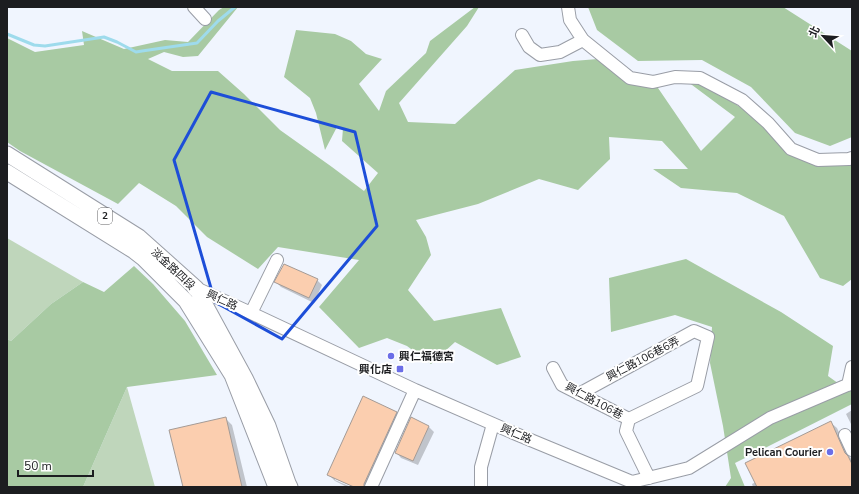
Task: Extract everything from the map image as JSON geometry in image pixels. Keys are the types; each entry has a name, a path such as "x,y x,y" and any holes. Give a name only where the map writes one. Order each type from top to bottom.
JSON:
{"main road":[{"name":"淡金路四段","path":"7,154 139,237 196,288 245,378 268,426 290,487"},
{"name":"淡金路四段","path":"7,172 134,251 186,301 232,375 276,487"}],"street":[{"path":"194,7 205,19"},
{"path":"568,7 570,20 583,40 630,78 653,82 675,77 700,78 742,100 768,123 791,149 818,160 852,158"},
{"path":"522,35 529,47 540,55 560,52 583,40"},
{"path":"251,313 277,260"},
{"name":"興仁路","path":"186,301 196,288 415,390 632,484 689,468 770,418 850,384"},
{"name":"興仁路106巷6弄","path":"579,394 694,331 708,337 697,386 629,419"},
{"path":"850,384 852,367"},
{"name":"興仁路106巷","path":"553,368 562,385 629,419 626,431 649,478"},
{"path":"371,487 415,390"},
{"path":"481,487 481,467 492,424"},
{"path":"845,435 852,450"}],"highlighted area":[{"path":"211,92 355,132 377,226 282,339 215,302 174,160"}],"green space":[{"path":"224,7 238,7 198,56 183,57 164,52 148,59 172,71 218,71 244,94 280,130 364,191 378,173 342,141 343,128 337,127 325,150 316,113 310,98 284,77 296,30 335,34 351,41 366,54 382,59 359,84 379,111 386,91 426,53 430,41 475,7 479,7 467,26 399,103 408,122 455,124 515,70 573,61 598,59 658,88 701,151 735,117 688,82 700,81 760,120 787,153 852,161 852,279 843,286 820,278 784,216 737,193 681,188 653,169 688,169 662,141 609,137 610,159 578,190 539,179 478,204 416,220 426,237 431,255 408,290 434,321 501,308 521,357 497,365 455,342 431,364 407,346 387,338 359,348 319,307 359,260 278,247 258,269 207,237 176,206 139,183 118,204 20,151 7,142 7,38 35,52 84,45 82,31 124,49 165,40 188,42 219,10"},
{"path":"588,7 783,7 852,51 852,137 830,146 795,133 751,87 702,60 638,61 597,30"},
{"path":"7,238 83,282 51,304 11,341 7,339"},
{"path":"686,259 781,312 833,346 828,376 849,391 852,390 852,404 735,463 745,487 725,487 731,478 723,426 710,363 712,327 675,315 611,332 609,278"},
{"path":"134,266 153,284 185,321 217,375 127,387 83,487 7,487 7,339 11,341 51,304 83,282 104,292"},
{"path":"127,387 155,487 83,487"}],"building":[{"path":"284,264 318,279 309,298 274,282"},
{"path":"363,396 397,412 364,484 364,487 354,487 327,475"},
{"path":"226,417 242,487 183,487 169,430"},
{"path":"411,417 429,426 413,461 395,453"},
{"path":"831,421 845,453 852,464 852,487 757,487 745,463"}],"waterway":[{"path":"7,34 34,45 45,46 104,37 136,52 197,43 218,21 235,7"}],"place":[{"name":"興仁福德宮","path":"391,356"},
{"name":"興化店","path":"400,369"},
{"name":"Pelican Courier","path":"830,452"}]}
